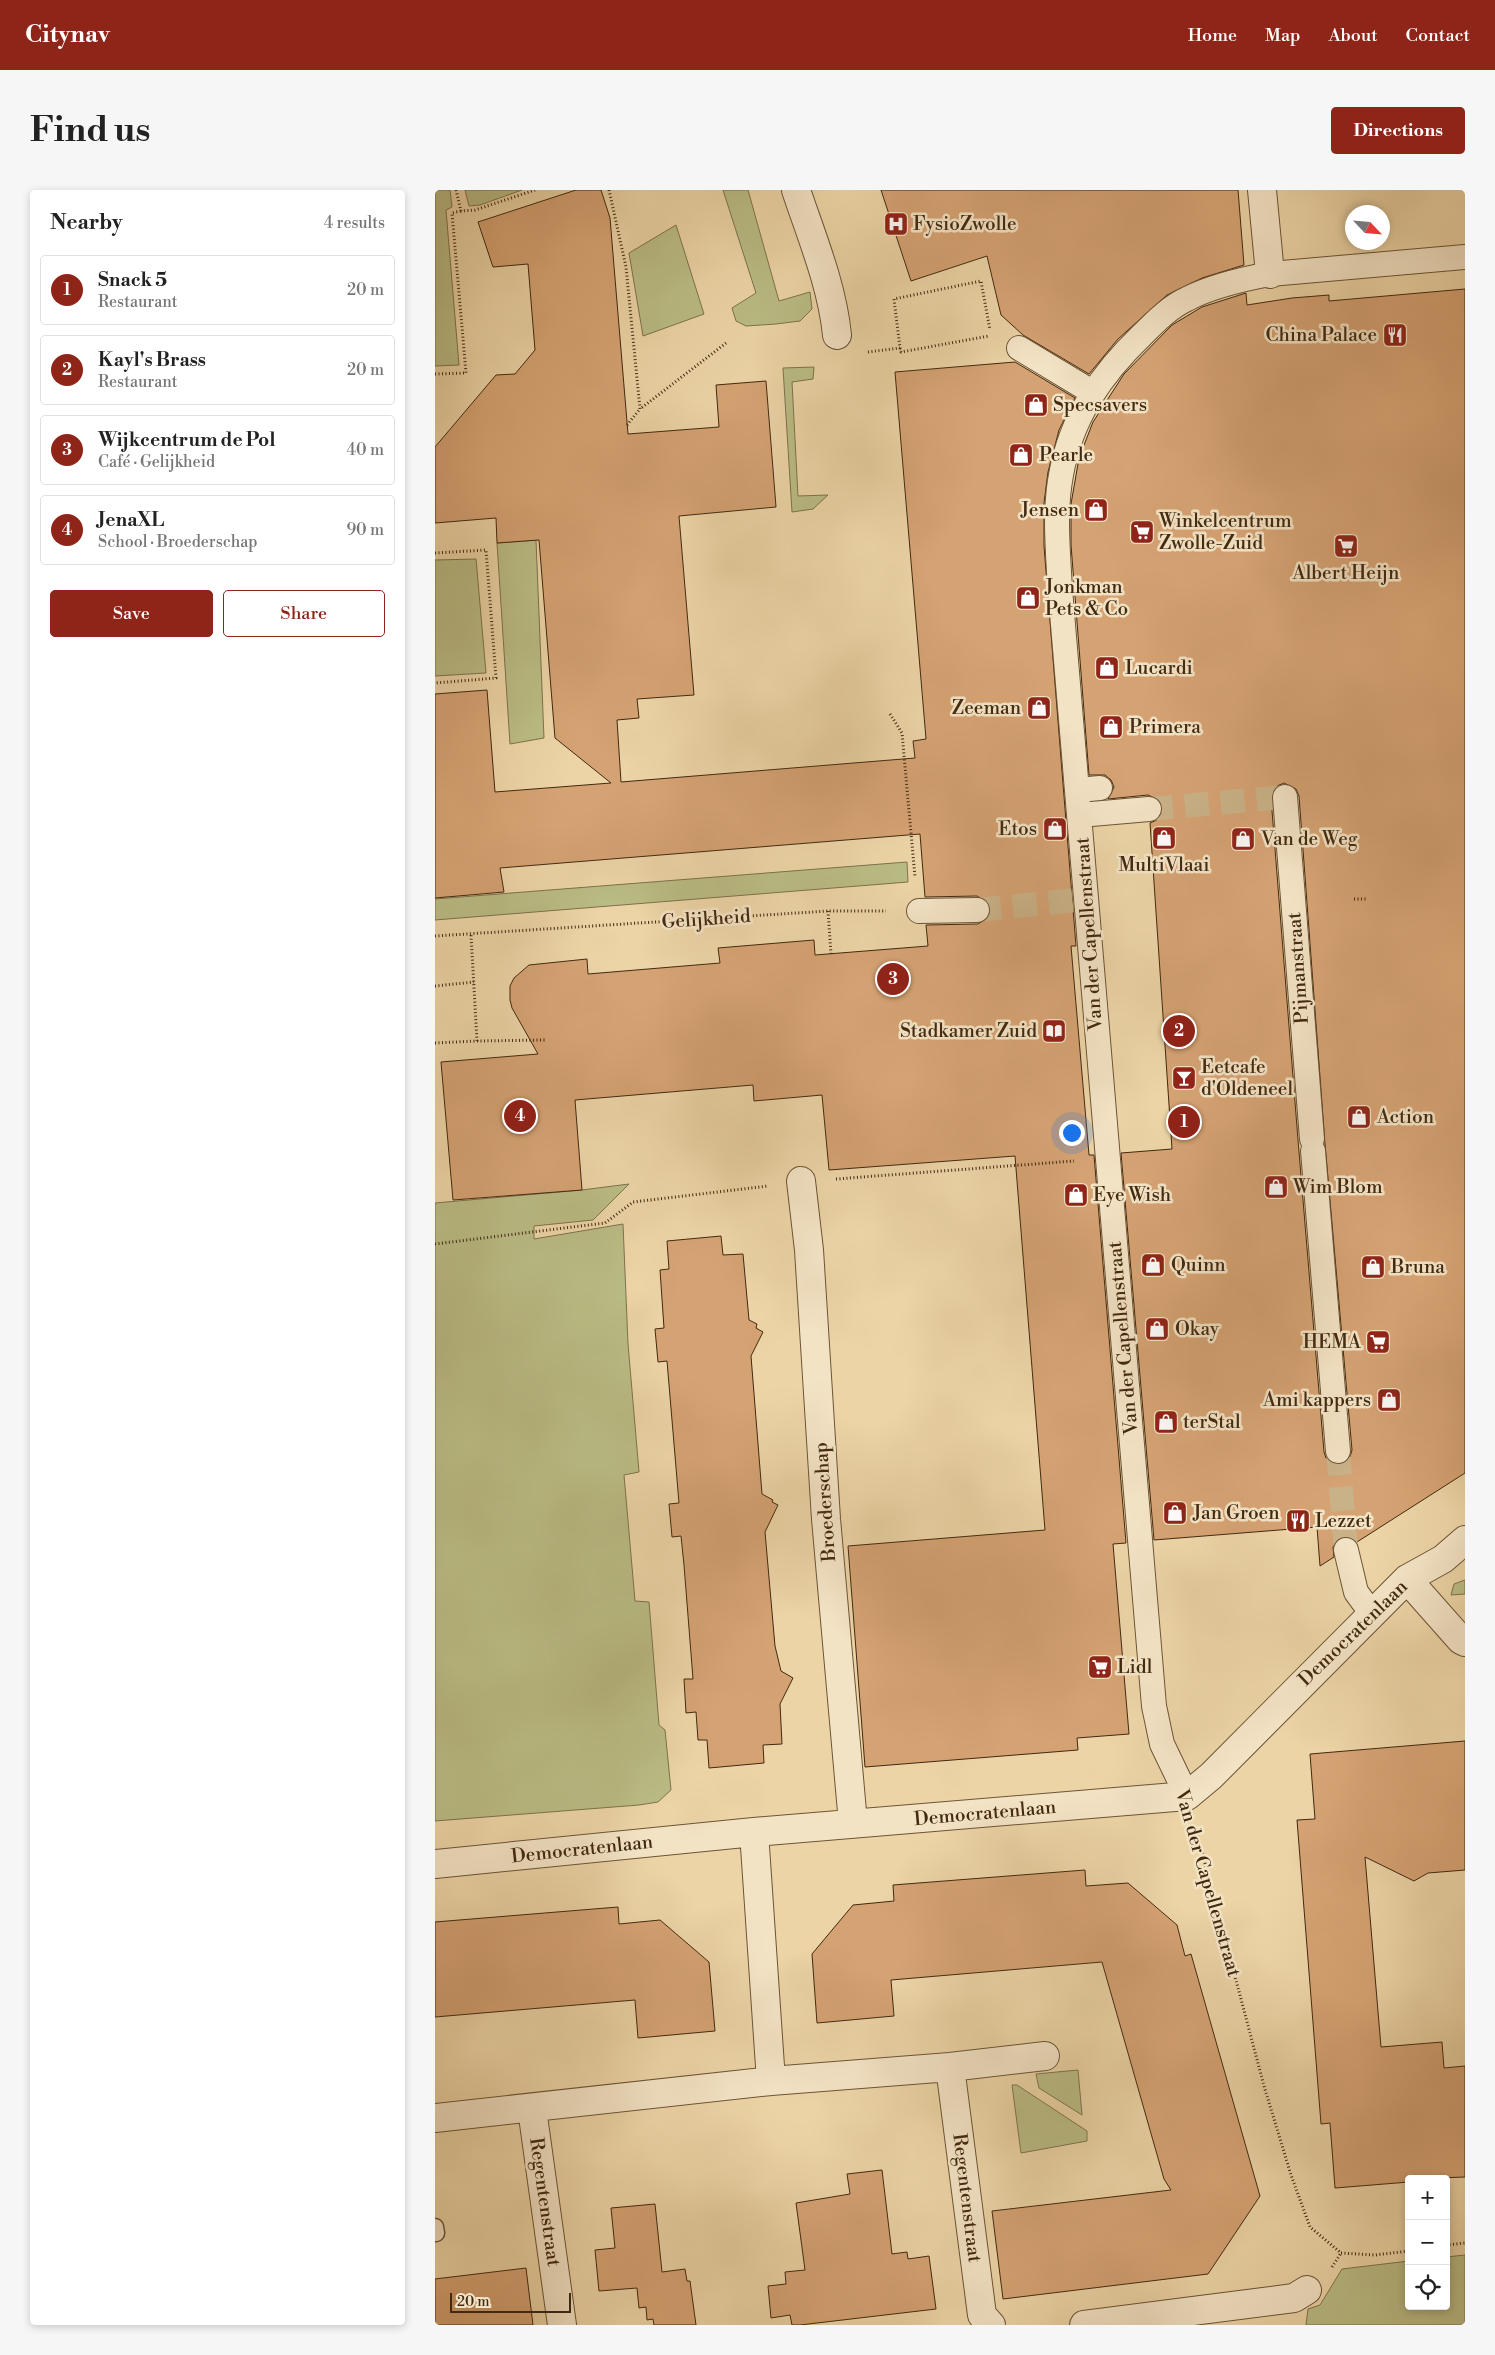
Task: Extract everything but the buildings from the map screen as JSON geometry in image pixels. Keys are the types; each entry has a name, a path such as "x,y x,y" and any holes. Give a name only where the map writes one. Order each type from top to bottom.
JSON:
{"street":[{"path":"797,190 830,290 837,335"},
{"path":"1263,190 1270,274"},
{"name":"Van der Capellenstraat","path":"1187,1796 1163,1744 1154,1706 1096,1159 1081,900 1080,815 1089,789 1060,589 1057,527 1061,476 1072,432 1092,392 1119,358 1154,322 1186,299 1244,279 1270,274 1465,257"},
{"path":"1019,348 1092,392"},
{"name":"Pijmanstraat","path":"1285,797 1338,1451"},
{"path":"1080,815 1138,806"},
{"path":"919,911 977,910"},
{"name":"Broederschap","path":"801,1182 809,1250 826,1519 853,1823"},
{"name":"Democratenlaan","path":"435,1864 853,1823 1187,1796 1211,1776 1407,1579 1454,1557 1465,1540"},
{"path":"1346,1550 1356,1592 1371,1614"},
{"path":"1407,1579 1461,1640 1465,1642"},
{"path":"754,1832 771,2082"},
{"path":"435,2118 771,2082 950,2067 1045,2056"},
{"name":"Regentenstraat","path":"950,2067 981,2315 991,2325"},
{"name":"Regentenstraat","path":"532,2109 562,2325"},
{"path":"1085,2325 1294,2298 1307,2290"}],"path":[{"path":"456,190 461,211"},
{"path":"435,374 466,373 452,213 475,210 535,190"},
{"path":"609,190 626,267 640,409"},
{"path":"981,281 992,336 901,352 900,348 894,299 981,281"},
{"path":"627,425 640,409 726,343"},
{"path":"860,353 900,348"},
{"path":"435,553 486,550 496,678 435,683"},
{"path":"890,714 902,733 919,911"},
{"path":"1355,898 1367,899"},
{"path":"828,911 831,954"},
{"name":"Gelijkheid","path":"435,936 828,911 919,911"},
{"path":"471,935 477,1041"},
{"path":"435,986 474,982"},
{"path":"435,1043 545,1040"},
{"path":"435,1244 605,1223 633,1202 801,1182 1096,1159"},
{"name":"Van der Capellenstraat","path":"1187,1796 1265,2086 1291,2176 1310,2227 1341,2253 1375,2255 1405,2251"},
{"path":"1450,2245 1465,2243"}],"green space":[{"path":"435,190 450,190 452,207 446,210 459,365 435,366"},
{"path":"465,190 522,190 480,205 469,206"},
{"path":"723,190 748,190 779,301 810,292 812,309 800,321 746,326 736,321 732,308 756,293"},
{"path":"676,225 704,314 643,336 629,253"},
{"path":"814,367 813,379 792,382 798,496 828,495 813,509 792,512 783,368"},
{"path":"536,540 544,738 510,744 497,543"},
{"path":"476,559 486,673 435,676 435,560"},
{"path":"907,862 908,882 435,920 435,899"},
{"path":"629,1184 593,1220 534,1226 534,1239 623,1224 628,1344 639,1472 624,1475 635,1601 649,1602 659,1725 665,1730 671,1790 658,1802 639,1805 435,1821 435,1203"},
{"path":"1465,1580 1465,1594 1451,1595 1454,1584"},
{"path":"1078,2070 1082,2115 1039,2088 1036,2074"},
{"path":"1012,2085 1017,2085 1087,2131 1087,2141 1021,2153"},
{"path":"1465,2255 1465,2325 1306,2325 1308,2309 1320,2305 1342,2269 1405,2261 1405,2310 1450,2310 1450,2257"}],"tunnel":[{"path":"1149,809 1285,797"},
{"path":"977,910 1076,900"},
{"path":"1338,1451 1346,1550"}],"place":[{"name":"FysioZwolle","path":"896,224"},
{"name":"China Palace","path":"1395,335"},
{"name":"Specsavers","path":"1036,405"},
{"name":"Pearle","path":"1021,455"},
{"name":"Jensen","path":"1096,510"},
{"name":"Winkelcentrum Zwolle-Zuid","path":"1142,532"},
{"name":"Albert Heijn","path":"1346,546"},
{"name":"Jonkman Pets & Co","path":"1028,598"},
{"name":"Lucardi","path":"1107,668"},
{"name":"Zeeman","path":"1039,708"},
{"name":"Primera","path":"1111,727"},
{"name":"Etos","path":"1055,829"},
{"name":"MultiVlaai","path":"1164,838"},
{"name":"Van de Weg","path":"1243,839"},
{"name":"Wijkcentrum de Pol","path":"893,979"},
{"name":"Stadkamer Zuid","path":"1054,1031"},
{"name":"Kayl's Brass","path":"1179,1031"},
{"name":"Eetcafe d'Oldeneel","path":"1184,1078"},
{"name":"JenaXL","path":"520,1116"},
{"name":"Action","path":"1359,1117"},
{"name":"Snack 5","path":"1184,1122"},
{"name":"Wim Blom","path":"1276,1187"},
{"name":"Eye Wish","path":"1076,1195"},
{"name":"Quinn","path":"1153,1265"},
{"name":"Bruna","path":"1373,1267"},
{"name":"Okay","path":"1157,1329"},
{"name":"HEMA","path":"1378,1342"},
{"name":"Ami kappers","path":"1389,1400"},
{"name":"terStal","path":"1166,1422"},
{"name":"Jan Groen","path":"1175,1513"},
{"name":"Lezzet","path":"1298,1521"},
{"name":"Lidl","path":"1100,1667"}]}
